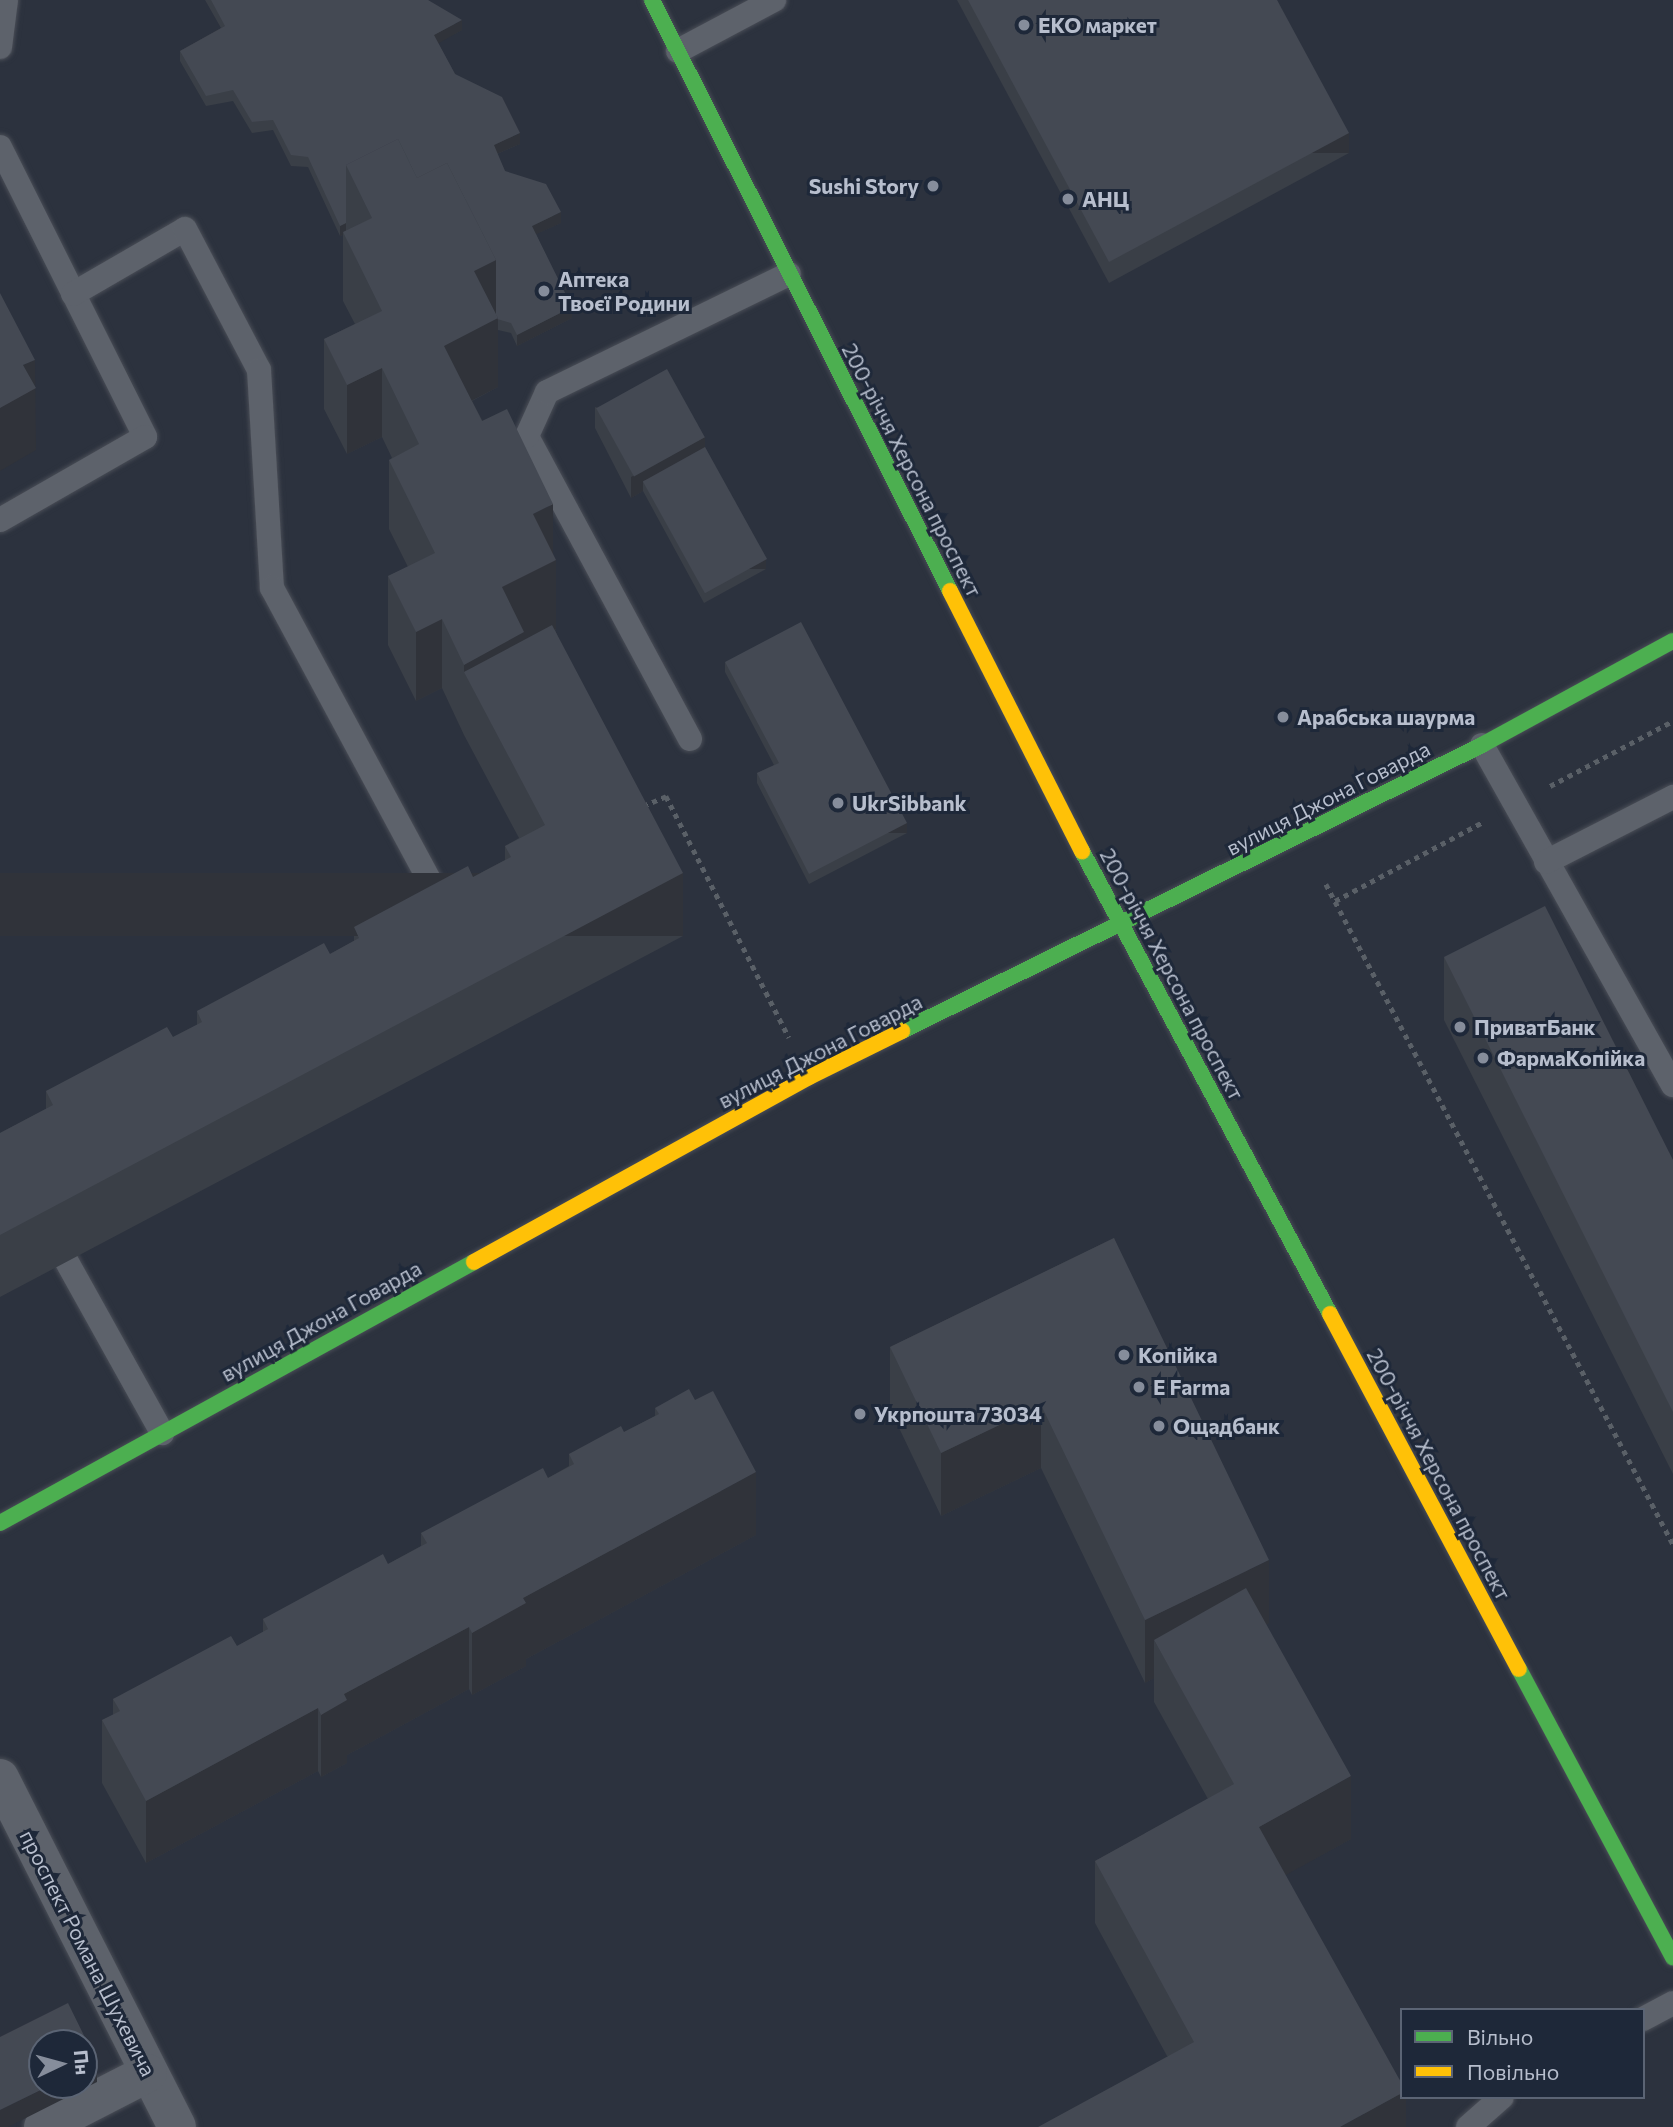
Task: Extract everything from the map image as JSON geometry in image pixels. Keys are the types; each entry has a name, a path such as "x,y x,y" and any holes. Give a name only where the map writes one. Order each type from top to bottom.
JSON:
{"street":[{"name":"200-річчя Херсона проспект","path":"652,0 1059,808 1673,1957"},
{"name":"вулиця Джона Говарда","path":"0,1523 809,1077 1482,744 1673,641"},
{"name":"проспект Романа Шухевича","path":"0,1778 177,2127"},
{"path":"43,2127 148,2073"}],"lane":[{"path":"0,47 6,0"},
{"path":"678,51 774,0"},
{"path":"0,147 145,437 0,520"},
{"path":"73,295 185,229 259,370 272,588 444,908"},
{"path":"690,738 527,436 547,392 789,274"},
{"path":"1482,744 1673,1085"},
{"path":"1546,862 1673,797"},
{"path":"420,921 466,897"},
{"path":"67,1262 162,1433"},
{"path":"1645,2018 1673,2003"},
{"path":"1468,2127 1501,2099"}],"path":[{"path":"632,811 666,796 809,1077"},
{"path":"1326,884 1673,1544"}],"building":[{"path":"211,0 428,0 462,20 434,35 455,74 502,97 520,133 494,145 505,171 546,184 561,212 532,226 572,307 517,335 511,323 497,319 496,260 447,163 417,178 398,139 346,165 346,223 340,226 308,157 291,155 273,120 252,122 233,90 206,96 180,51 225,26"},
{"path":"968,0 1277,0 1349,133 1109,262"},
{"path":"398,139 417,178 447,163 496,260 474,271 498,318 444,346 482,421 507,409 553,504 533,514 556,560 502,587 524,632 464,665 442,619 416,632 388,576 435,553 389,460 419,444 382,368 347,385 324,339 382,311 343,232 372,218 346,165"},
{"path":"0,293 35,360 23,365 36,388 0,408"},
{"path":"667,369 705,437 634,476 596,408"},
{"path":"705,447 767,559 705,593 643,481"},
{"path":"801,622 907,823 809,874 757,773 779,763 725,662"},
{"path":"552,625 683,873 0,1235 0,1133 53,1105 46,1091 167,1027 173,1037 202,1022 197,1011 324,943 330,954 359,938 354,927 468,866 473,877 511,857 505,846 545,825 464,672"},
{"path":"1545,906 1673,1160 1673,1412 1444,957"},
{"path":"1114,1238 1269,1560 1145,1620 1041,1405 941,1453 890,1347"},
{"path":"689,1389 695,1400 713,1391 756,1472 523,1598 526,1603 472,1633 469,1627 344,1694 347,1700 321,1715 318,1708 146,1801 102,1720 120,1711 113,1699 231,1636 237,1646 268,1629 263,1619 383,1554 388,1564 427,1543 421,1533 543,1468 548,1478 574,1464 569,1454 621,1426 624,1432 659,1414 655,1408"},
{"path":"1246,1588 1351,1776 1259,1827 1400,2080 1400,2094 1340,2127 1038,2127 1194,2042 1095,1861 1234,1784 1154,1640"},
{"path":"68,2003 81,2029 28,2029 28,2096 0,2110 0,2037"}],"traffic: fast":[{"path":"652,0 950,591"},
{"path":"902,1031 1482,745 1673,641"},
{"path":"1082,851 1330,1314"},
{"path":"0,1523 474,1262"},
{"path":"1519,1669 1673,1957"}],"traffic: slow":[{"path":"950,591 1082,851"},
{"path":"474,1262 809,1077 902,1031"},
{"path":"1330,1314 1519,1669"}],"place":[{"name":"ЕКО маркет","path":"1024,25"},
{"name":"Sushi Story","path":"933,186"},
{"name":"АНЦ","path":"1068,199"},
{"name":"Аптека Твоєї Родини","path":"544,291"},
{"name":"Арабська шаурма","path":"1283,717"},
{"name":"UkrSibbank","path":"838,803"},
{"name":"ПриватБанк","path":"1460,1027"},
{"name":"ФармаКопійка","path":"1483,1058"},
{"name":"Копійка","path":"1124,1355"},
{"name":"E Farma","path":"1139,1387"},
{"name":"Укрпошта 73034","path":"860,1414"},
{"name":"Ощадбанк","path":"1159,1426"}]}
